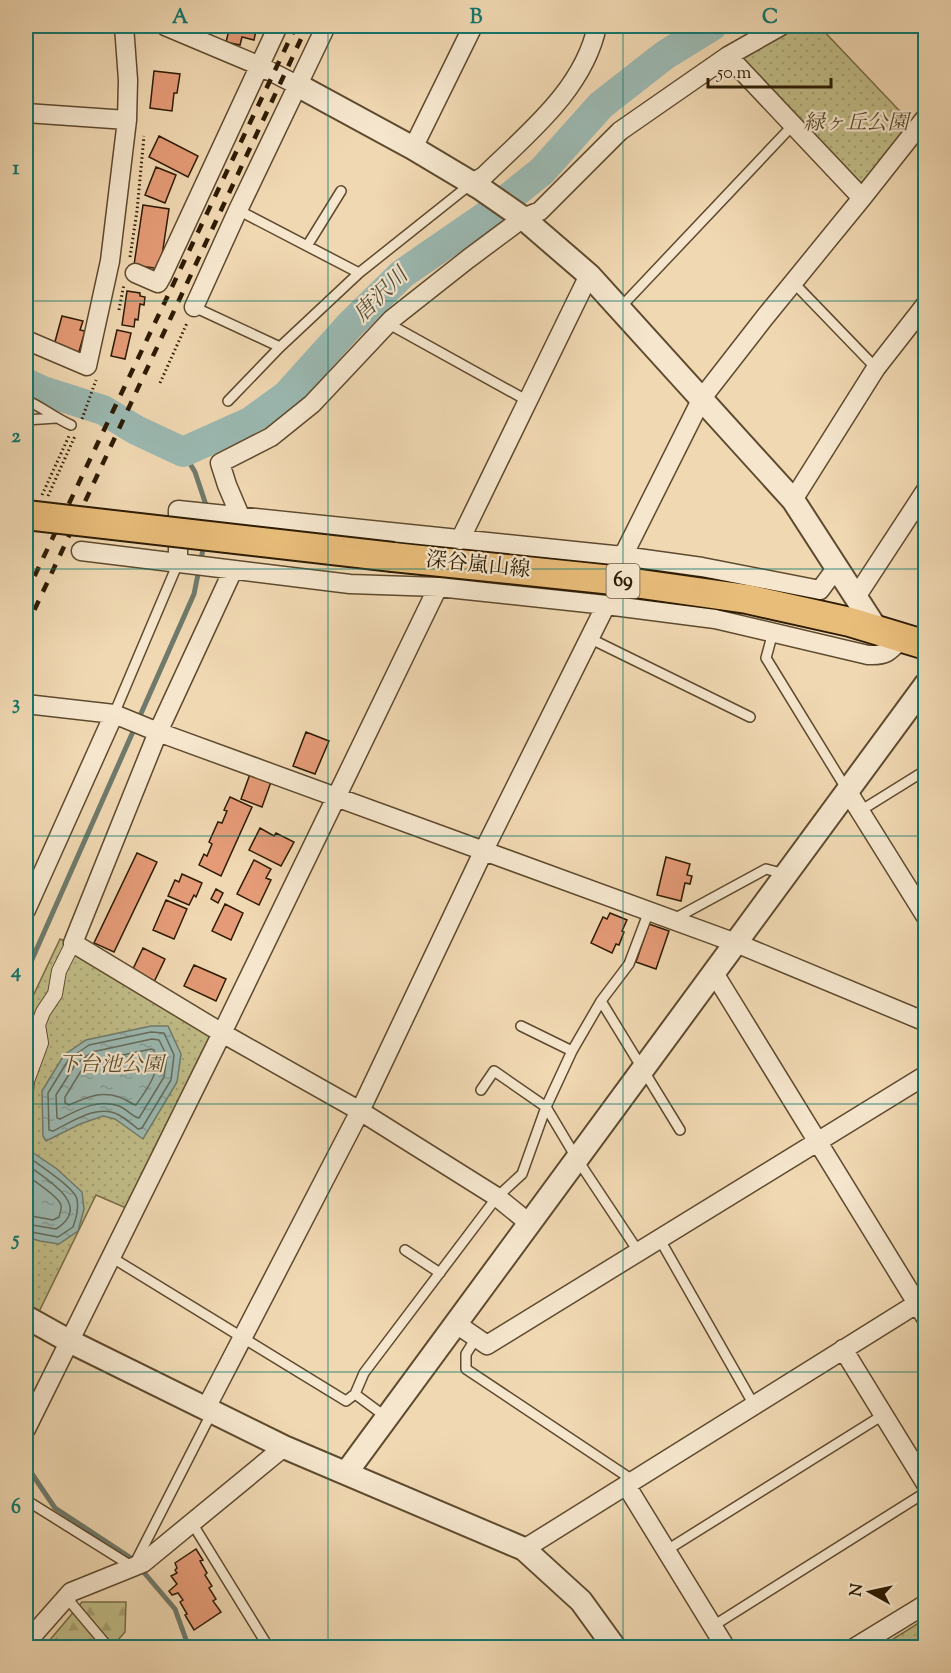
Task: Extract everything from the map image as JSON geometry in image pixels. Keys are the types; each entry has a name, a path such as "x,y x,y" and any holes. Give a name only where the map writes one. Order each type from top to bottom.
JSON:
{"main road":[{"name":"深谷嵐山線","path":"37,506 393,557 614,580 747,598 850,622 902,638"}],"street":[{"path":"26,340 87,366 110,261 127,120 128,80 124,26"},
{"path":"81,551 178,563 234,564 350,584 438,587 606,605 715,620 868,655 880,656 890,652 902,638 856,597 793,500 702,398 590,275 519,216 476,186 413,148 299,86 260,66 165,26"},
{"path":"135,273 158,283 278,26"},
{"path":"194,308 326,26"},
{"path":"413,148 473,26"},
{"path":"476,186 553,110 582,66 597,26"},
{"path":"241,518 226,485 220,463 271,437 312,404 388,324 519,216 540,211 620,131 728,56 781,26"},
{"path":"728,56 862,198"},
{"path":"26,113 127,120"},
{"path":"623,556 702,398 926,117"},
{"path":"460,540 590,275"},
{"path":"793,500 876,368 926,304"},
{"path":"856,597 926,490"},
{"path":"178,563 178,510 623,556 702,567 820,590 837,567"},
{"path":"350,584 369,530"},
{"path":"26,1091 27,1081 41,1043 38,1025 43,1012 55,994 59,971 73,943 158,732 234,564"},
{"path":"26,1429 222,1033 438,587"},
{"path":"209,1410 243,1337 360,1111 484,850 606,605"},
{"path":"345,1473 848,792 923,696"},
{"path":"26,704 116,715 736,943 926,1022"},
{"path":"26,910 116,715"},
{"path":"848,792 926,917"},
{"path":"73,943 222,1033 360,1111 497,1197 529,1223"},
{"path":"524,1549 843,1349 922,1306 714,973"},
{"path":"455,1323 487,1345 926,1075"},
{"path":"26,1317 69,1341 284,1447 524,1549 581,1601 615,1647"},
{"path":"843,1349 926,1484"},
{"path":"26,1643 71,1592 143,1563 284,1447"},
{"path":"630,1483 667,1550 726,1647"},
{"path":"854,1647 875,1642 926,1604"}],"lane":[{"path":"620,309 793,125"},
{"path":"228,401 280,347 359,273 476,186"},
{"path":"307,246 341,191"},
{"path":"238,210 359,273"},
{"path":"793,282 876,368"},
{"path":"194,308 280,347"},
{"path":"388,324 528,401"},
{"path":"26,400 40,406 74,430"},
{"path":"26,420 56,418"},
{"path":"236,549 241,518"},
{"path":"116,715 178,563"},
{"path":"773,632 766,658 848,792"},
{"path":"589,638 750,717"},
{"path":"860,811 926,771"},
{"path":"672,920 765,869 787,875"},
{"path":"111,1257 346,1401 355,1395 364,1372 497,1197 522,1174 546,1107 572,1051 601,1001 629,964 649,911"},
{"path":"601,1001 681,1130"},
{"path":"521,1026 572,1051"},
{"path":"481,1090 494,1071 546,1107 577,1159 638,1251"},
{"path":"659,1238 754,1405"},
{"path":"405,1250 440,1273"},
{"path":"476,1338 466,1354 466,1369 630,1483"},
{"path":"355,1395 386,1417"},
{"path":"26,1500 133,1567 209,1410"},
{"path":"667,1550 884,1415"},
{"path":"713,1626 926,1492"},
{"path":"192,1523 269,1647"},
{"path":"66,1597 108,1647"}],"path":[{"path":"160,383 194,308"},
{"path":"82,422 96,379"},
{"path":"37,506 74,430"},
{"path":"37,506 68,436 74,430"}],"green space":[{"name":"緑ヶ丘公園","path":"794,26 819,26 912,124 861,188 738,59"},
{"name":"下台池公園","path":"60,939 80,947 222,1033 133,1211 96,1195 34,1322 26,1317 26,1011"},
{"path":"82,1602 126,1602 125,1632 112,1647 43,1648"},
{"path":"925,1619 925,1647 887,1647 885,1644"}],"water":[{"path":"151,1026 168,1026 181,1054 177,1082 143,1139 115,1119 103,1116 80,1124 46,1141 43,1136 42,1091 64,1055 86,1040"},
{"path":"26,1148 57,1169 82,1192 84,1209 78,1231 59,1244 26,1237"}],"building":[{"path":"230,26 257,26 254,40 242,37 240,45 226,42"},
{"path":"154,71 180,74 177,93 174,93 172,111 150,108"},
{"path":"159,136 198,156 188,177 149,157"},
{"path":"156,167 176,175 165,203 145,195"},
{"path":"143,205 169,209 160,269 134,265"},
{"path":"127,291 140,293 140,296 145,297 144,305 140,304 138,320 135,319 134,327 122,325"},
{"path":"62,316 83,321 80,330 85,331 78,355 53,349"},
{"path":"117,330 131,333 125,359 111,356"},
{"path":"306,732 329,741 315,774 293,766"},
{"path":"250,774 271,782 262,807 241,799"},
{"path":"230,797 252,807 221,876 199,865 204,854 207,856 212,844 209,842 218,822 222,823 227,811 224,810"},
{"path":"260,828 274,836 276,833 294,842 281,866 249,850"},
{"path":"137,853 157,862 114,952 94,943"},
{"path":"666,857 690,864 687,875 692,876 690,884 685,883 681,901 657,895"},
{"path":"254,860 271,869 266,878 271,880 259,905 237,894"},
{"path":"182,874 202,883 196,897 194,895 189,905 168,896 175,880 179,882"},
{"path":"216,889 223,893 218,903 211,899"},
{"path":"166,900 187,909 174,939 153,930"},
{"path":"225,904 243,913 231,940 212,931"},
{"path":"610,913 627,920 619,945 616,944 612,953 591,943 603,917 607,919"},
{"path":"649,924 669,931 656,969 636,962"},
{"path":"143,948 165,959 154,982 132,971"},
{"path":"194,965 226,979 216,1001 184,986"},
{"path":"196,1549 203,1560 200,1561 207,1573 205,1575 212,1586 209,1588 216,1599 213,1601 221,1612 194,1630 180,1602 183,1600 178,1593 172,1595 169,1591 177,1584 171,1576 177,1573 175,1563"}],"waterway":[{"name":"唐沢川","path":"26,383 43,391 103,410 136,430 183,452 250,422 287,395 349,326 402,274 486,216 542,171 601,105 665,55 712,26"},
{"path":"183,452 195,472 207,508"},
{"path":"26,973 194,594 204,544"},
{"path":"26,1465 55,1508 131,1558"},
{"path":"141,1569 175,1609 189,1648"}],"railway":[{"path":"26,594 296,26"},
{"path":"26,628 307,26"}]}
